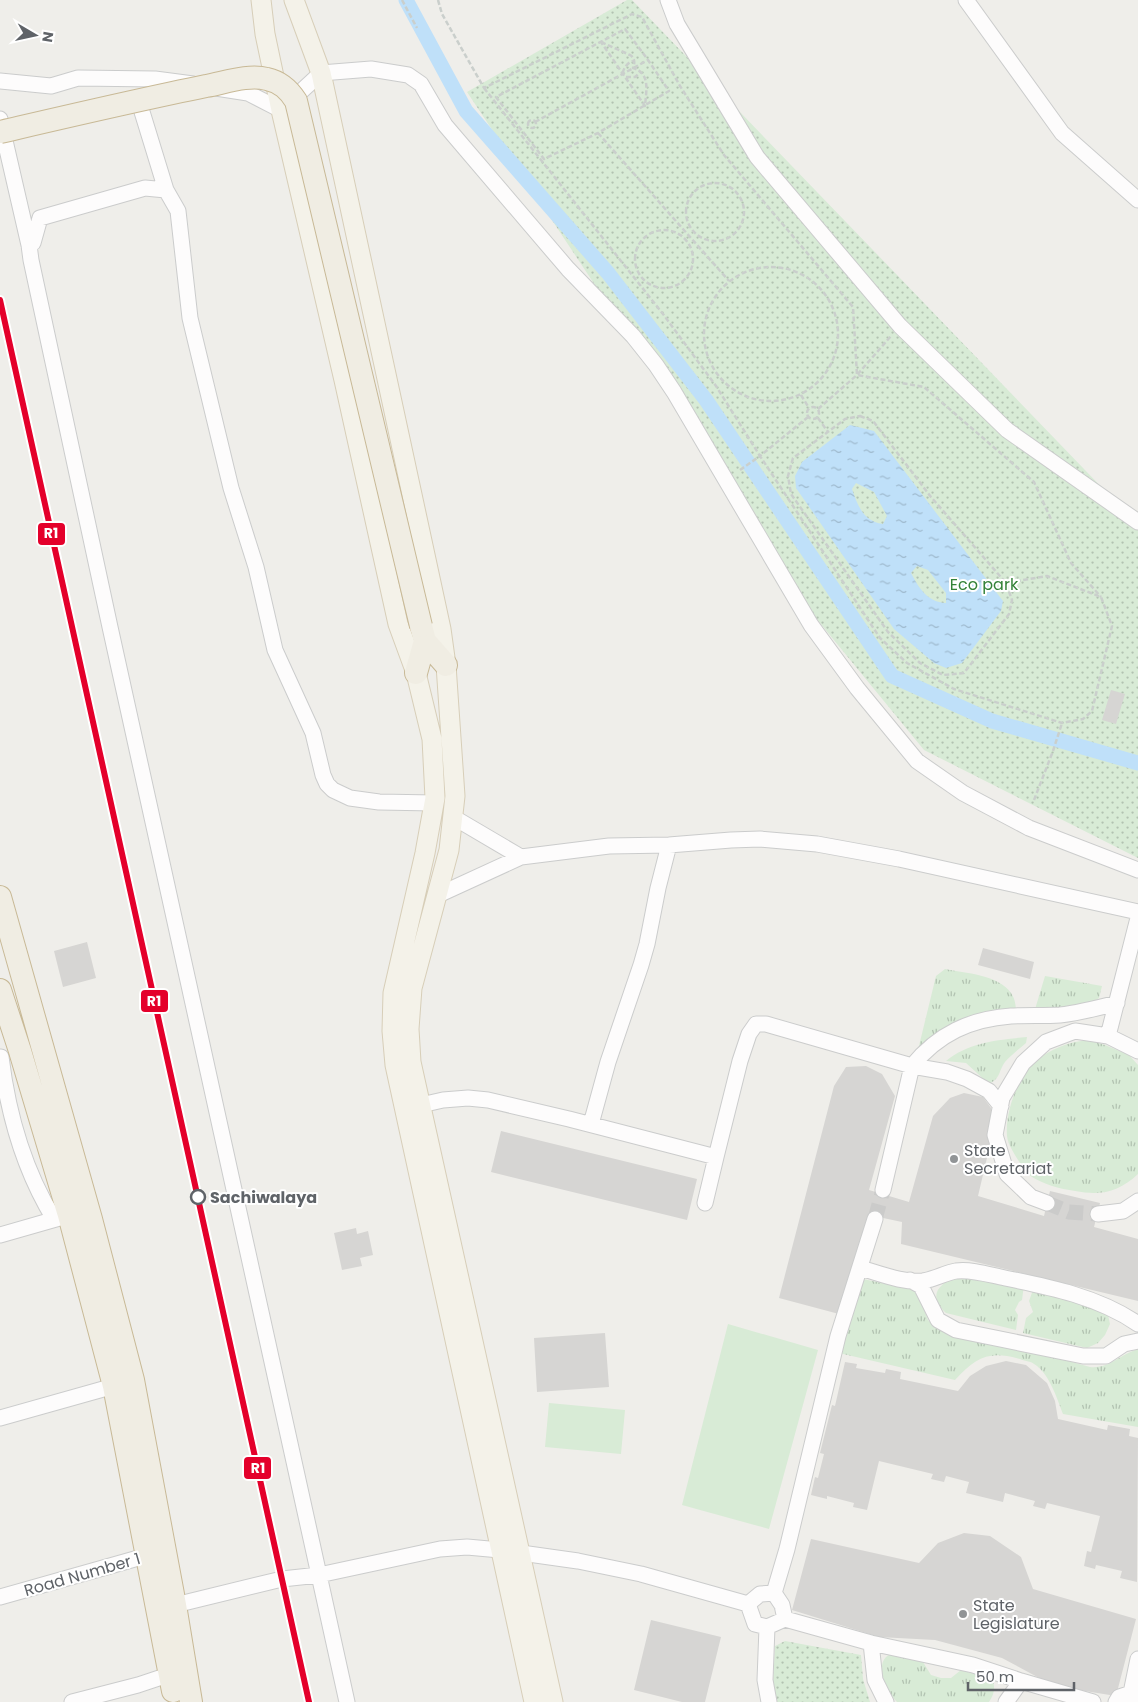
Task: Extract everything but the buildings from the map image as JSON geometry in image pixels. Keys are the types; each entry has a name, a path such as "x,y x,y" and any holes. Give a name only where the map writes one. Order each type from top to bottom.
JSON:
{"highway":[{"path":"0,132 147,98 249,78 266,78 283,85 290,92 296,102 423,633 446,665"},
{"path":"416,673 423,633"},
{"path":"0,897 91,1219 133,1380 156,1554 166,1607 191,1702"},
{"path":"0,990 7,1055 62,1217 114,1386 156,1554"},
{"path":"166,1607 175,1702"}],"main road":[{"path":"260,0 280,110 344,380 398,624 416,673 432,739 434,803 425,853 393,993 392,1031 398,1075 534,1702"},
{"path":"294,0 321,73 441,629 446,665 455,796 449,850 412,988 409,1029 411,1062 553,1702"}],"street":[{"path":"668,0 677,24 757,157 900,326 1007,430 1138,522"},
{"path":"966,0 1062,133 1138,200"},
{"path":"0,81 51,86 78,78 155,79 248,93 280,110 321,73 371,69 408,75 421,84 445,125 474,161 568,269 633,336 656,364 811,625 857,688 917,761 963,793 1029,828 1138,870"},
{"path":"139,102 166,190 178,211 190,318 231,488 256,567 275,650 313,733 323,775 327,784 333,790 350,798 379,802 434,803"},
{"path":"0,119 347,1702"},
{"path":"29,245 33,243 40,218 145,188 166,190"},
{"path":"453,817 521,857"},
{"path":"436,896 521,857 609,846 669,846 760,839 817,844 899,859 1138,912"},
{"path":"591,1124 608,1062 641,965 669,846"},
{"path":"1108,1036 1138,918"},
{"path":"883,1190 912,1066 924,1051 964,1025 976,1021 1013,1016 1061,1015 1117,1003"},
{"path":"705,1203 740,1061 749,1034 756,1024 766,1024 912,1066 947,1072 967,1079 989,1091 1001,1106"},
{"path":"1047,1203 1031,1197 1007,1174 995,1135 1002,1098 1022,1063 1046,1042 1075,1031 1108,1036 1137,1049"},
{"path":"421,1105 443,1100 468,1098 488,1100 591,1124 716,1157"},
{"path":"1098,1214 1123,1211 1138,1201"},
{"path":"0,1235 62,1217"},
{"path":"785,1619 782,1605 774,1593 838,1336 875,1219"},
{"path":"860,1268 922,1281 938,1278 956,1271 986,1274 1049,1287 1078,1296 1116,1311 1138,1324"},
{"path":"910,1280 920,1286 938,1320 956,1330 1083,1356 1106,1356 1124,1344 1138,1341"},
{"path":"0,1418 114,1386"},
{"path":"166,1607 282,1579 319,1575 440,1550 467,1547 520,1552 578,1561 641,1574 748,1604"},
{"name":"Road Number 1","path":"0,1597 156,1554"},
{"path":"748,1604 760,1594 774,1593"},
{"path":"748,1604 755,1624 767,1627 785,1619 871,1643 973,1665 1021,1682 1093,1702"},
{"path":"767,1627 765,1680 769,1702"},
{"path":"871,1643 875,1680 886,1702"},
{"path":"1116,1702 1119,1698 1134,1696 1138,1659"},
{"path":"72,1702 138,1685 171,1674"},
{"path":"1006,1702 1021,1682"}],"path":[{"path":"402,0 417,28"},
{"path":"438,0 442,14 484,88 663,314 716,386 880,638 906,663 954,689 1062,722 1084,719 1092,711 1112,626 1101,597 1071,563 1034,482 924,387 857,375"},
{"path":"484,88 632,14 642,17 680,86 724,155 853,307 857,375"},
{"path":"625,29 648,60 669,92 598,133 544,160 496,97 625,29"},
{"path":"601,42 630,55 634,61 633,68"},
{"path":"601,42 645,106"},
{"path":"522,130 528,126 530,121 535,122 648,60"},
{"path":"623,74 626,66 634,61"},
{"path":"633,68 641,72 645,77 647,84 645,106"},
{"path":"623,74 631,78 641,72"},
{"path":"528,126 533,128 535,122"},
{"path":"598,133 729,281"},
{"path":"714,183 723,184 731,188 738,195 744,213 742,223 729,237 709,240 700,237 693,230 688,222 686,213 687,204 697,189 714,183"},
{"path":"667,230 685,238 693,255 693,264 684,280 668,288 659,288 643,279 635,261 636,251 648,235 657,231 667,230"},
{"path":"685,238 693,230"},
{"path":"771,266 793,270 812,281 828,298 836,318 838,341 832,363 819,381 801,395 780,401 758,400 737,393 720,379 708,361 703,339 706,317 714,297 729,281 748,270 771,266"},
{"path":"818,409 857,375 900,326"},
{"path":"801,395 809,408 807,411 808,417"},
{"path":"809,408 816,407 818,409"},
{"path":"818,409 820,414 818,418"},
{"path":"860,416 873,421 931,497 1006,583 1012,600 1008,614 964,673 943,675 920,663 888,632 791,494 788,476 793,458 845,419 860,416"},
{"path":"740,470 808,417"},
{"path":"808,417 813,420 818,418"},
{"path":"818,418 828,432"},
{"path":"1006,583 1048,576 1101,597"},
{"path":"1034,800 1054,751 1062,722"}],"green space":[{"name":"Eco park","path":"627,0 632,0 1138,525 1138,858 924,750 815,617 467,92"},
{"path":"945,969 981,976 1006,987 1013,996 1016,1016 968,1020 918,1050 936,976"},
{"path":"1045,976 1102,986 1099,998 1088,1005 1033,1016"},
{"path":"1027,1037 1026,1043 1012,1054 997,1077 989,1084 966,1063 946,1061 964,1050 984,1043"},
{"path":"1089,1040 1129,1055 1138,1065 1138,1174 1117,1189 1101,1193 1063,1189 1034,1178 1028,1174 1020,1163 1010,1146 1007,1136 1008,1117 1013,1096 1028,1070 1040,1058 1053,1050 1074,1042"},
{"path":"959,1274 1024,1285 1022,1300 1015,1310 1018,1315 1016,1330 946,1313 940,1306 936,1295 941,1286"},
{"path":"863,1279 915,1290 919,1295 928,1320 937,1329 1029,1350 1090,1367 1109,1364 1138,1349 1138,1427 1063,1414 1052,1386 1044,1373 1033,1363 1009,1356 991,1356 977,1361 955,1380 839,1353"},
{"path":"1034,1287 1099,1305 1108,1315 1110,1324 1105,1335 1098,1343 1087,1348 1023,1333 1026,1318 1033,1312 1029,1301"},
{"path":"728,1324 818,1350 769,1529 682,1505"},
{"path":"549,1403 625,1410 621,1454 545,1447"},
{"path":"785,1641 861,1655 863,1679 870,1702 777,1702 773,1682 775,1646"},
{"path":"893,1653 923,1662 931,1675 941,1678 951,1678 961,1670 992,1679 994,1691 992,1696 989,1702 897,1702 890,1693 882,1674 883,1662 887,1656"}],"water":[{"path":"850,425 874,431 1003,601 1001,611 962,663 946,668 934,663 894,629 796,488 795,476 802,462","holes":["856,483 874,492 887,516 883,524 871,520 862,512 852,489","917,566 928,570 946,593 946,603 934,600 924,593 911,573"]}],"waterway":[{"path":"406,0 466,111 608,273 706,400 892,676 992,721 1138,763"}],"tunnel":[{"path":"875,1219 883,1190"},
{"path":"1047,1203 1069,1212 1098,1214"}],"transit line":[{"name":"R1","path":"0,300 309,1702"}],"place":[{"name":"State Secretariat","path":"954,1159"},
{"name":"Sachiwalaya","path":"198,1197"},
{"name":"State Legislature","path":"963,1614"}]}
